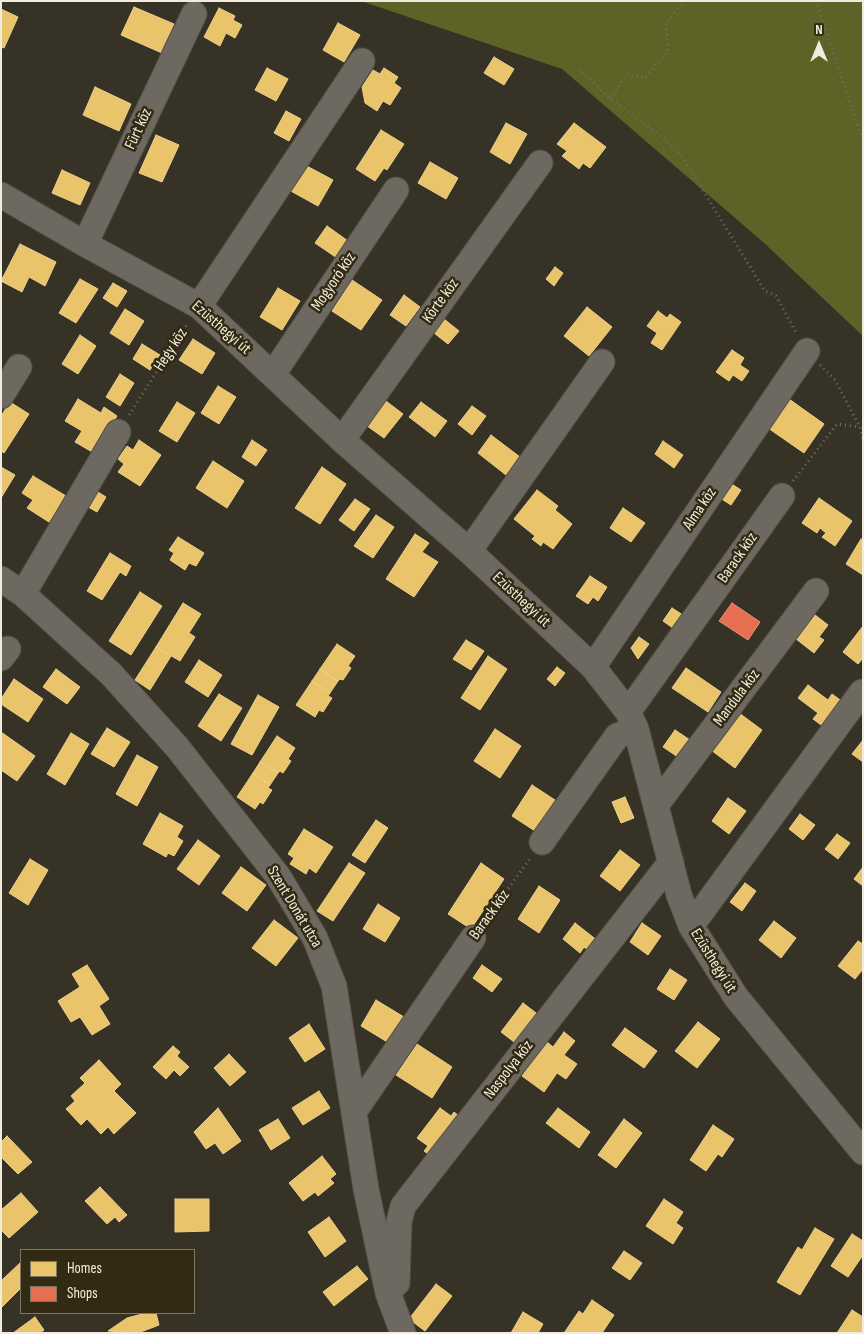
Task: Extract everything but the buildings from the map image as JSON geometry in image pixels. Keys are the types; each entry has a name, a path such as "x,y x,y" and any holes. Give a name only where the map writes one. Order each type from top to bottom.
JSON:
{"street":[{"name":"Fürt köz","path":"85,244 194,14"},
{"path":"199,306 362,61"},
{"name":"Körte köz","path":"342,440 540,163"},
{"name":"Mogyoró köz","path":"273,374 396,190"},
{"name":"Ezüsthegyi út","path":"1,195 85,244 199,306 342,440 469,551 593,668 632,720 657,804 679,895 691,926 736,997 860,1141"},
{"name":"Alma köz","path":"593,668 806,351"},
{"path":"469,551 602,362"},
{"path":"1,396 19,367"},
{"path":"23,594 118,432"},
{"name":"Barack köz","path":"542,842 617,736 632,720 782,496"},
{"name":"Szent Donát utca","path":"1,579 23,594 111,674 177,747 278,876 315,938 334,986 366,1189 388,1293 403,1333"},
{"name":"Mandula köz","path":"657,804 816,592"},
{"path":"691,926 862,692"},
{"name":"Naspolya köz","path":"388,1293 397,1283 399,1222 403,1206 671,862"},
{"name":"Barack köz","path":"354,1112 473,938"}],"path":[{"path":"611,99 626,74 645,78 668,51 666,22 683,1"},
{"path":"816,1 863,141"},
{"path":"579,69 611,99 663,138 681,155 765,291 776,296 806,351 835,380 860,427 863,440"},
{"name":"Hegy köz","path":"118,432 199,306"},
{"path":"782,496 838,424 860,427"},
{"name":"Barack köz","path":"473,938 542,842"}],"green space":[{"path":"361,1 863,1 863,336 763,242 562,69"}]}
